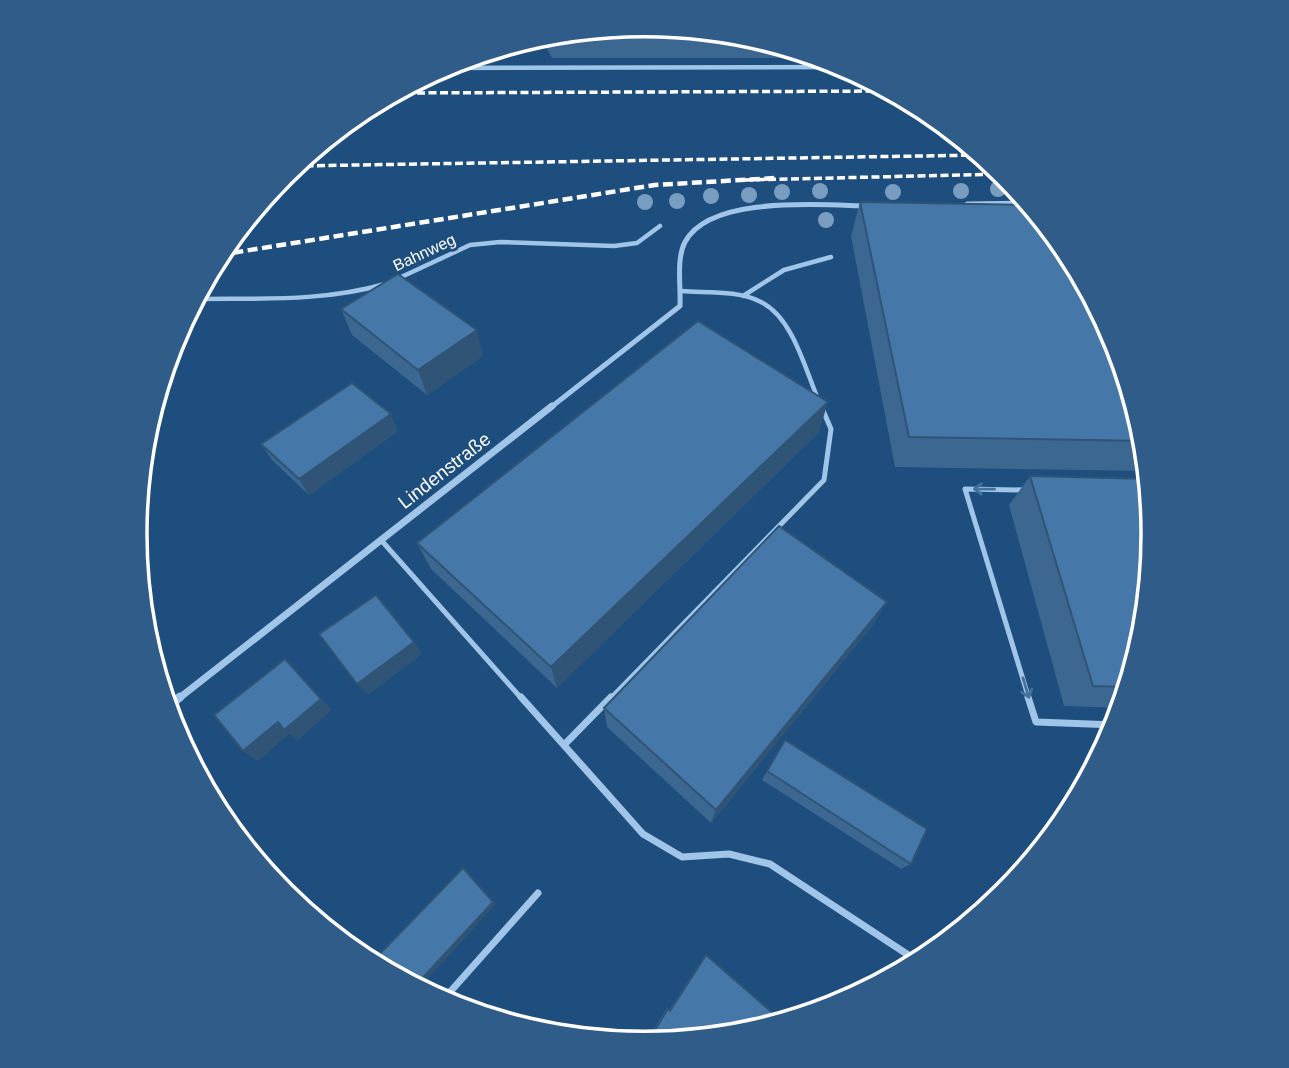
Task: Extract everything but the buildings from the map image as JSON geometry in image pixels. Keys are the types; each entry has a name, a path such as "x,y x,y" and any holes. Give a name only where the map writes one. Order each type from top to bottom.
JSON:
{"street":[{"path":"472,68 815,67"},
{"path":"961,204 1015,203"},
{"name":"Lindenstraße","path":"176,700 680,306 683,244 701,222 736,211 785,206 880,205"}],"lane":[{"name":"Bahnweg","path":"207,298 363,291 418,272 458,248 481,243 592,246 635,244 660,226"},
{"path":"743,296 764,278 790,265 831,257"},
{"path":"564,745 824,480 831,429 786,327 765,303 743,296 681,291"},
{"path":"1031,490 965,489 1036,722 1104,725"},
{"path":"381,540 643,834 682,857 729,854 770,864 908,955"},
{"path":"451,991 538,893"}],"railway":[{"path":"416,93 870,91"},
{"path":"311,166 966,155"},
{"path":"745,180 988,174"},
{"path":"235,252 655,185 776,178"}]}
